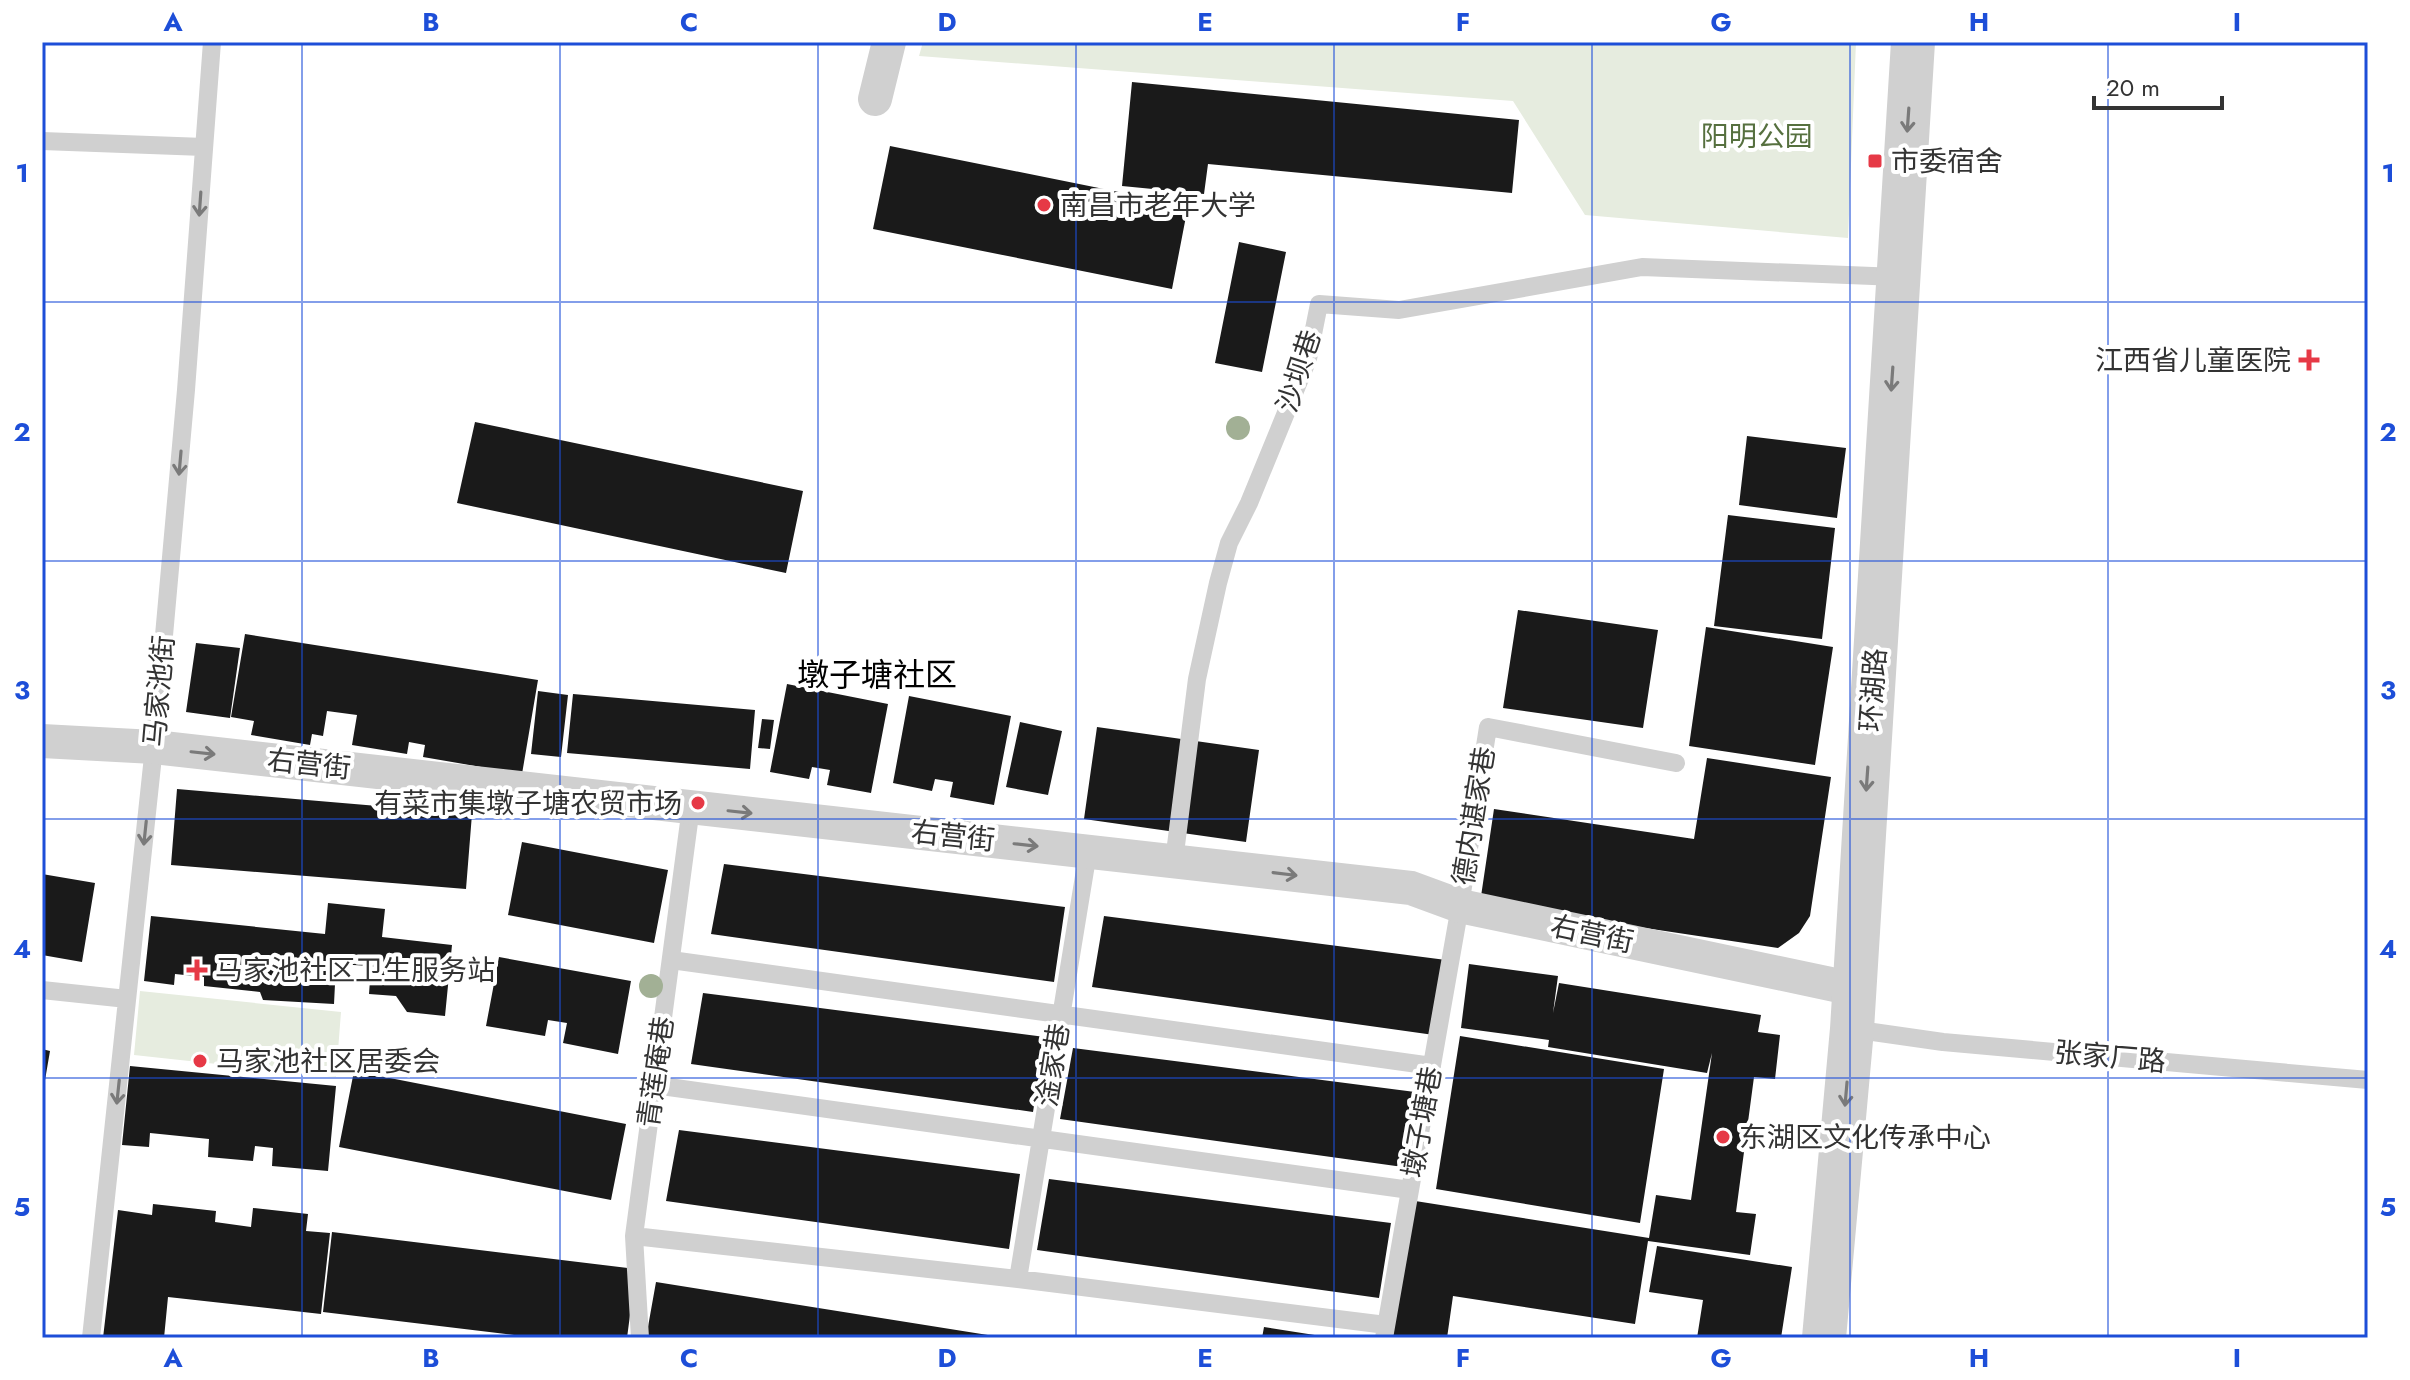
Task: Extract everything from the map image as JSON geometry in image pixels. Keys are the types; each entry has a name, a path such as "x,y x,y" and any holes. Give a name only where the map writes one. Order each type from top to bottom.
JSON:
{"street":[{"path":"875,99 889,42"},
{"name":"环湖路","path":"1824,1338 1853,1009 1913,42"},
{"name":"右营街","path":"42,741 154,747 1411,888 1460,906 1853,1009"}],"lane":[{"name":"马家池街","path":"91,1338 154,747 186,390 212,42"},
{"path":"42,141 204,147"},
{"name":"沙坝巷","path":"1174,861 1197,679 1225,556 1308,359 1319,304 1399,310 1642,267 1898,277"},
{"name":"德内谌家巷","path":"1460,906 1488,727 1676,763"},
{"name":"青莲庵巷","path":"640,1338 634,1236 691,807"},
{"name":"淦家巷","path":"1018,1279 1088,852"},
{"name":"墩子塘巷","path":"1385,1332 1460,906"},
{"path":"671,960 1432,1066"},
{"path":"42,990 127,999"},
{"name":"张家厂路","path":"1853,1009 1943,1042 2368,1080"},
{"path":"654,1085 1410,1190"},
{"path":"634,1236 1018,1279 1385,1332"}],"green space":[{"name":"阳明公园","path":"923,42 1856,42 1848,238 1585,215 1513,101 919,56"},
{"path":"140,991 341,1012 336,1077 134,1055"}],"building":[{"path":"1132,82 1519,120 1512,193 1208,164 1204,194 1122,186"},
{"path":"890,146 1188,206 1172,289 873,229"},
{"path":"1239,242 1286,252 1262,372 1215,363"},
{"path":"475,422 803,491 786,573 457,503"},
{"path":"1747,436 1846,448 1837,518 1739,505"},
{"path":"1728,515 1835,528 1822,639 1714,626"},
{"path":"1518,610 1658,630 1643,728 1503,708"},
{"path":"1706,627 1833,647 1815,765 1689,746"},
{"path":"245,634 538,680 522,774 423,757 425,745 409,742 407,754 352,745 357,715 327,711 323,736 312,734 310,745 251,735 254,721 231,717"},
{"path":"196,643 240,648 230,718 186,712"},
{"path":"787,684 888,704 871,793 827,785 830,770 812,767 809,779 770,772"},
{"path":"538,691 568,695 561,757 531,754"},
{"path":"573,694 755,710 750,769 567,753"},
{"path":"909,696 1011,716 994,805 950,797 953,782 935,779 932,791 893,783"},
{"path":"762,719 774,720 770,749 758,748"},
{"path":"1020,722 1062,731 1048,795 1006,787"},
{"path":"1097,727 1259,750 1246,842 1084,819"},
{"path":"1707,758 1831,777 1810,916 1799,933 1778,948 1480,903 1494,809 1694,839"},
{"path":"177,789 472,814 466,889 171,865"},
{"path":"522,842 668,870 654,943 508,915"},
{"path":"724,864 1065,907 1054,982 711,934"},
{"path":"42,874 95,883 82,962 42,955"},
{"path":"328,903 385,909 382,937 452,945 445,1016 407,1012 396,996 369,994 371,966 336,964 334,1004 263,1000 260,992 204,986 204,977 175,974 174,985 144,981 151,916 325,934"},
{"path":"1104,916 1446,960 1434,1035 1092,987"},
{"path":"499,957 631,981 618,1054 563,1043 567,1023 548,1020 545,1036 486,1026"},
{"path":"1469,964 1558,976 1553,1013 1559,983 1761,1015 1758,1032 1780,1035 1775,1079 1754,1077 1736,1212 1756,1214 1750,1255 1648,1241 1635,1324 1453,1296 1447,1338 1387,1338 1409,1200 1649,1238 1656,1195 1691,1200 1712,1053 1707,1073 1548,1047 1549,1040 1461,1028"},
{"path":"703,993 1045,1037 1033,1112 691,1064"},
{"path":"1460,1036 1664,1069 1640,1223 1436,1189"},
{"path":"1073,1048 1415,1092 1403,1167 1060,1119"},
{"path":"42,1049 50,1051 44,1086 42,1085"},
{"path":"130,1066 336,1086 328,1171 272,1166 273,1148 255,1146 253,1161 208,1157 209,1139 150,1133 149,1147 122,1145"},
{"path":"354,1071 626,1124 611,1200 339,1147"},
{"path":"679,1130 1020,1174 1009,1249 666,1201"},
{"path":"1049,1179 1391,1223 1379,1298 1037,1250"},
{"path":"153,1204 216,1211 215,1222 251,1227 253,1208 308,1214 306,1231 330,1233 321,1314 168,1297 164,1338 103,1338 118,1210 152,1215"},
{"path":"332,1232 636,1269 627,1338 539,1338 323,1312"},
{"path":"1657,1246 1792,1267 1781,1338 1697,1338 1703,1300 1649,1292"},
{"path":"656,1282 994,1336 994,1338 646,1338"},
{"path":"1264,1327 1321,1336 1321,1338 1262,1338"}],"place":[{"name":"市委宿舍","path":"1875,161"},
{"name":"南昌市老年大学","path":"1044,205"},
{"name":"江西省儿童医院","path":"2309,360"},
{"name":"有菜市集墩子塘农贸市场","path":"698,803"},
{"name":"马家池社区卫生服务站","path":"197,970"},
{"name":"马家池社区居委会","path":"200,1061"},
{"name":"东湖区文化传承中心","path":"1723,1137"}],"district":[{"name":"墩子塘社区","path":"877,675"}]}
